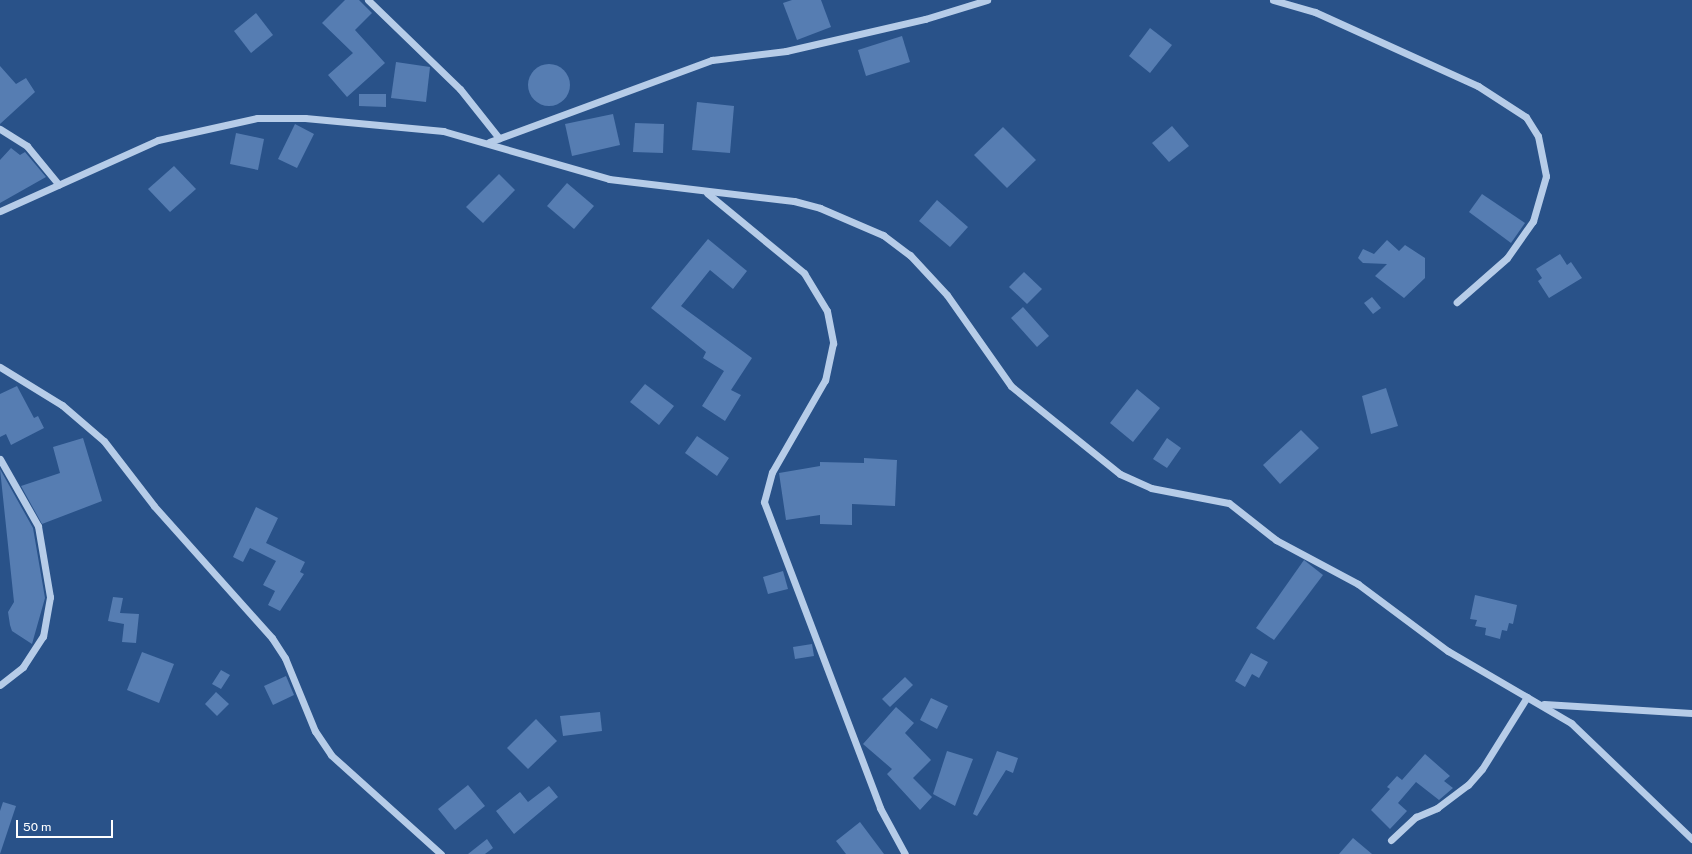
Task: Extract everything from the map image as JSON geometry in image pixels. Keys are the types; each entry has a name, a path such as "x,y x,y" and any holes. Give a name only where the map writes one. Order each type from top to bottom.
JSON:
{"street":[{"path":"368,0 460,89 499,138"},
{"path":"489,142 712,60 786,51 925,19 987,0"},
{"path":"1273,0 1315,12 1478,86 1526,117 1538,136 1546,176 1533,221 1507,258 1457,302"},
{"path":"0,210 158,140 256,118 389,125 443,131 489,142 586,174 707,193 794,201 883,235 931,275 1011,386 1120,474 1151,488 1212,498 1234,506 1276,540 1358,584 1448,651 1527,697 1544,704 1609,756 1692,839"},
{"path":"0,129 27,146 59,185"},
{"path":"707,193 804,273 827,311 833,343 830,367 815,403 767,483 764,502 880,808 905,854"},
{"path":"0,367 62,405 119,458 154,506 272,638 288,664 315,731 331,755 441,854"},
{"path":"0,459 38,526 50,597 43,636 23,667 0,685"},
{"path":"1391,840 1416,816 1437,808 1468,785 1482,769 1527,697"},
{"path":"1544,704 1692,713"}],"building":[{"path":"345,0 359,0 372,13 355,30 385,63 347,97 328,75 353,53 322,23"},
{"path":"792,0 821,0 831,27 797,40 783,3"},
{"path":"256,13 273,35 251,53 234,31"},
{"path":"1150,28 1172,45 1150,73 1129,56"},
{"path":"902,36 910,62 866,76 858,50"},
{"path":"396,62 430,67 426,102 391,98"},
{"path":"545,64 553,64 561,67 567,73 570,85 567,97 561,103 553,106 545,106 537,103 531,97 528,89 528,81 531,73 537,67"},
{"path":"0,66 16,84 26,78 35,92 0,124"},
{"path":"359,94 386,94 386,107 359,106"},
{"path":"697,102 734,106 730,153 692,150"},
{"path":"613,114 620,145 572,156 565,124"},
{"path":"635,123 664,124 663,153 633,152"},
{"path":"295,124 314,134 297,168 278,159"},
{"path":"1172,126 1189,146 1169,162 1152,143"},
{"path":"1003,127 1036,160 1007,188 974,155"},
{"path":"236,133 264,139 258,170 230,164"},
{"path":"11,148 20,155 25,152 46,177 0,203 0,160"},
{"path":"174,166 196,189 170,212 148,189"},
{"path":"499,174 515,190 483,223 466,207"},
{"path":"567,183 594,206 574,229 547,206"},
{"path":"1482,194 1525,223 1511,243 1469,212"},
{"path":"937,200 968,227 950,247 919,221"},
{"path":"708,239 747,271 733,289 710,270 681,306 752,358 731,390 741,395 725,421 702,406 724,371 703,358 706,352 651,308"},
{"path":"1387,240 1399,251 1405,245 1425,258 1425,278 1404,298 1375,276 1387,264 1363,263 1358,258 1363,249 1374,254"},
{"path":"1560,254 1567,265 1571,262 1582,278 1549,298 1538,281 1542,278 1536,269"},
{"path":"1024,272 1042,289 1027,304 1009,287"},
{"path":"1372,297 1381,308 1373,314 1364,303"},
{"path":"1023,307 1049,336 1037,347 1011,318"},
{"path":"645,384 674,406 659,425 630,402"},
{"path":"17,386 34,418 38,416 44,428 11,445 6,434 0,437 0,394"},
{"path":"1386,388 1398,426 1371,434 1362,396"},
{"path":"1137,389 1160,408 1133,442 1110,423"},
{"path":"1301,430 1319,448 1280,484 1263,465"},
{"path":"697,436 729,458 717,476 685,453"},
{"path":"83,438 102,501 42,524 21,486 60,473 53,447"},
{"path":"1167,438 1181,448 1167,468 1153,459"},
{"path":"864,458 897,460 895,506 852,504 852,525 820,524 820,515 786,520 779,473 820,466 820,462 864,463"},
{"path":"0,469 33,528 45,598 32,644 12,631 10,625 8,612 14,602"},
{"path":"256,507 278,518 266,543 305,562 300,572 304,574 280,611 268,605 275,591 263,585 276,561 250,548 243,562 233,557"},
{"path":"1304,560 1323,575 1274,640 1256,628"},
{"path":"783,571 788,589 768,594 763,577"},
{"path":"1475,595 1517,605 1513,624 1509,623 1507,631 1502,630 1500,639 1485,635 1486,628 1475,626 1477,620 1470,619"},
{"path":"113,597 123,598 120,613 139,614 136,643 122,642 124,624 108,621"},
{"path":"812,644 814,656 795,659 793,647"},
{"path":"142,652 174,664 159,703 127,690"},
{"path":"1251,653 1268,662 1259,678 1252,674 1245,687 1235,681"},
{"path":"221,670 230,675 221,689 212,684"},
{"path":"286,676 294,695 273,705 264,686"},
{"path":"905,677 913,685 890,707 882,699"},
{"path":"216,692 229,704 217,716 205,704"},
{"path":"931,698 948,706 937,729 920,720"},
{"path":"896,707 914,723 905,733 931,760 913,778 932,797 920,810 887,774 892,769 863,744"},
{"path":"600,712 602,731 563,736 560,716"},
{"path":"536,719 557,741 528,769 507,748"},
{"path":"947,751 973,759 955,806 933,794"},
{"path":"997,751 1018,758 1013,773 1006,770 977,816 973,814"},
{"path":"1425,754 1450,776 1444,781 1453,788 1439,800 1416,782 1398,803 1407,811 1390,829 1371,810 1390,789 1387,787 1397,776 1402,780"},
{"path":"468,785 485,806 455,830 438,809"},
{"path":"549,786 558,797 514,834 496,811 520,792 528,802"},
{"path":"3,802 16,806 0,854 0,811"},
{"path":"860,822 884,854 846,854 836,841"},
{"path":"1353,838 1372,854 1339,854"},
{"path":"487,839 493,848 485,854 468,854"}]}
